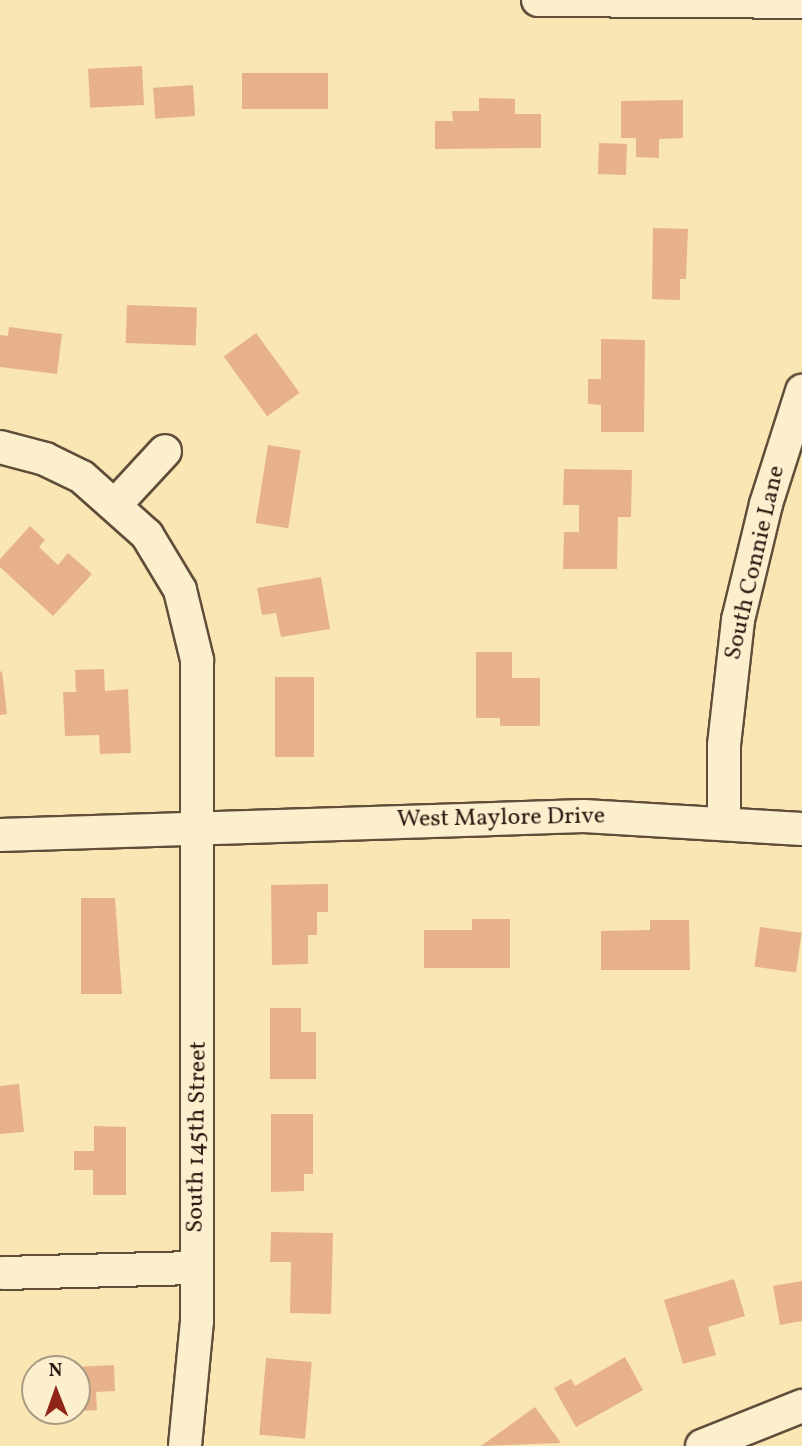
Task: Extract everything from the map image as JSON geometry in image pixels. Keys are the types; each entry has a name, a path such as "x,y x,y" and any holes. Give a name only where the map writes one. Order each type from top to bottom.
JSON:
{"street":[{"path":"538,0 802,2"},
{"name":"South Connie Lane","path":"724,822 725,732 738,620 766,504 802,391"},
{"name":"South 145th Street","path":"0,447 46,459 82,477 116,504 157,547 188,617 197,660 197,1321 185,1446"},
{"path":"116,504 164,450"},
{"name":"West Maylore Drive","path":"0,835 584,816 724,822 802,829"},
{"path":"3,1273 197,1268"},
{"path":"702,1446 802,1406"}],"building":[{"path":"142,66 144,105 90,108 88,69"},
{"path":"242,73 328,73 328,109 242,109"},
{"path":"193,85 195,116 155,119 153,88"},
{"path":"479,98 515,99 515,114 541,114 541,148 435,149 435,121 453,121 452,111 479,111"},
{"path":"683,100 683,138 659,139 659,158 636,157 636,138 621,138 621,101"},
{"path":"599,143 627,144 626,175 598,174"},
{"path":"653,228 688,229 686,279 680,279 680,300 652,299"},
{"path":"127,305 197,307 196,345 126,343"},
{"path":"9,327 62,334 57,374 0,367 0,335 8,336"},
{"path":"256,333 299,393 267,416 224,357"},
{"path":"601,339 645,340 644,432 601,432 601,405 588,404 588,379 601,379"},
{"path":"268,445 301,450 288,528 256,523"},
{"path":"564,469 632,470 631,517 618,517 617,569 563,569 564,532 579,532 579,505 563,505"},
{"path":"30,526 45,540 39,547 58,565 68,553 92,574 53,616 0,567 0,559"},
{"path":"321,577 330,629 281,637 276,613 262,615 257,588"},
{"path":"476,652 512,652 512,678 540,678 540,726 500,726 500,718 476,718"},
{"path":"104,669 105,691 128,689 131,753 100,754 99,735 65,736 63,692 76,692 75,670"},
{"path":"2,671 7,714 0,715 0,672"},
{"path":"275,677 314,677 314,757 275,757"},
{"path":"328,884 328,912 317,912 317,935 308,935 308,964 272,965 271,885"},
{"path":"81,898 115,898 122,994 81,994"},
{"path":"472,919 510,919 510,968 424,968 424,930 472,930"},
{"path":"650,920 689,920 690,970 601,970 601,931 650,930"},
{"path":"760,927 802,933 796,972 754,967"},
{"path":"270,1008 301,1008 301,1032 316,1032 316,1079 270,1079"},
{"path":"19,1084 24,1132 0,1134 0,1086"},
{"path":"271,1114 313,1114 313,1174 304,1174 304,1191 271,1192"},
{"path":"94,1126 126,1127 126,1195 93,1195 93,1170 74,1170 74,1151 94,1151"},
{"path":"271,1232 333,1233 331,1314 290,1313 291,1262 270,1262"},
{"path":"734,1279 745,1316 708,1327 716,1355 683,1364 664,1300"},
{"path":"802,1281 802,1321 780,1325 773,1286"},
{"path":"625,1357 643,1390 576,1427 554,1388 571,1379 575,1386"},
{"path":"266,1358 312,1362 305,1439 259,1435"},
{"path":"114,1365 115,1391 96,1392 97,1410 91,1410 91,1366"},
{"path":"535,1407 561,1443 481,1446"}]}
